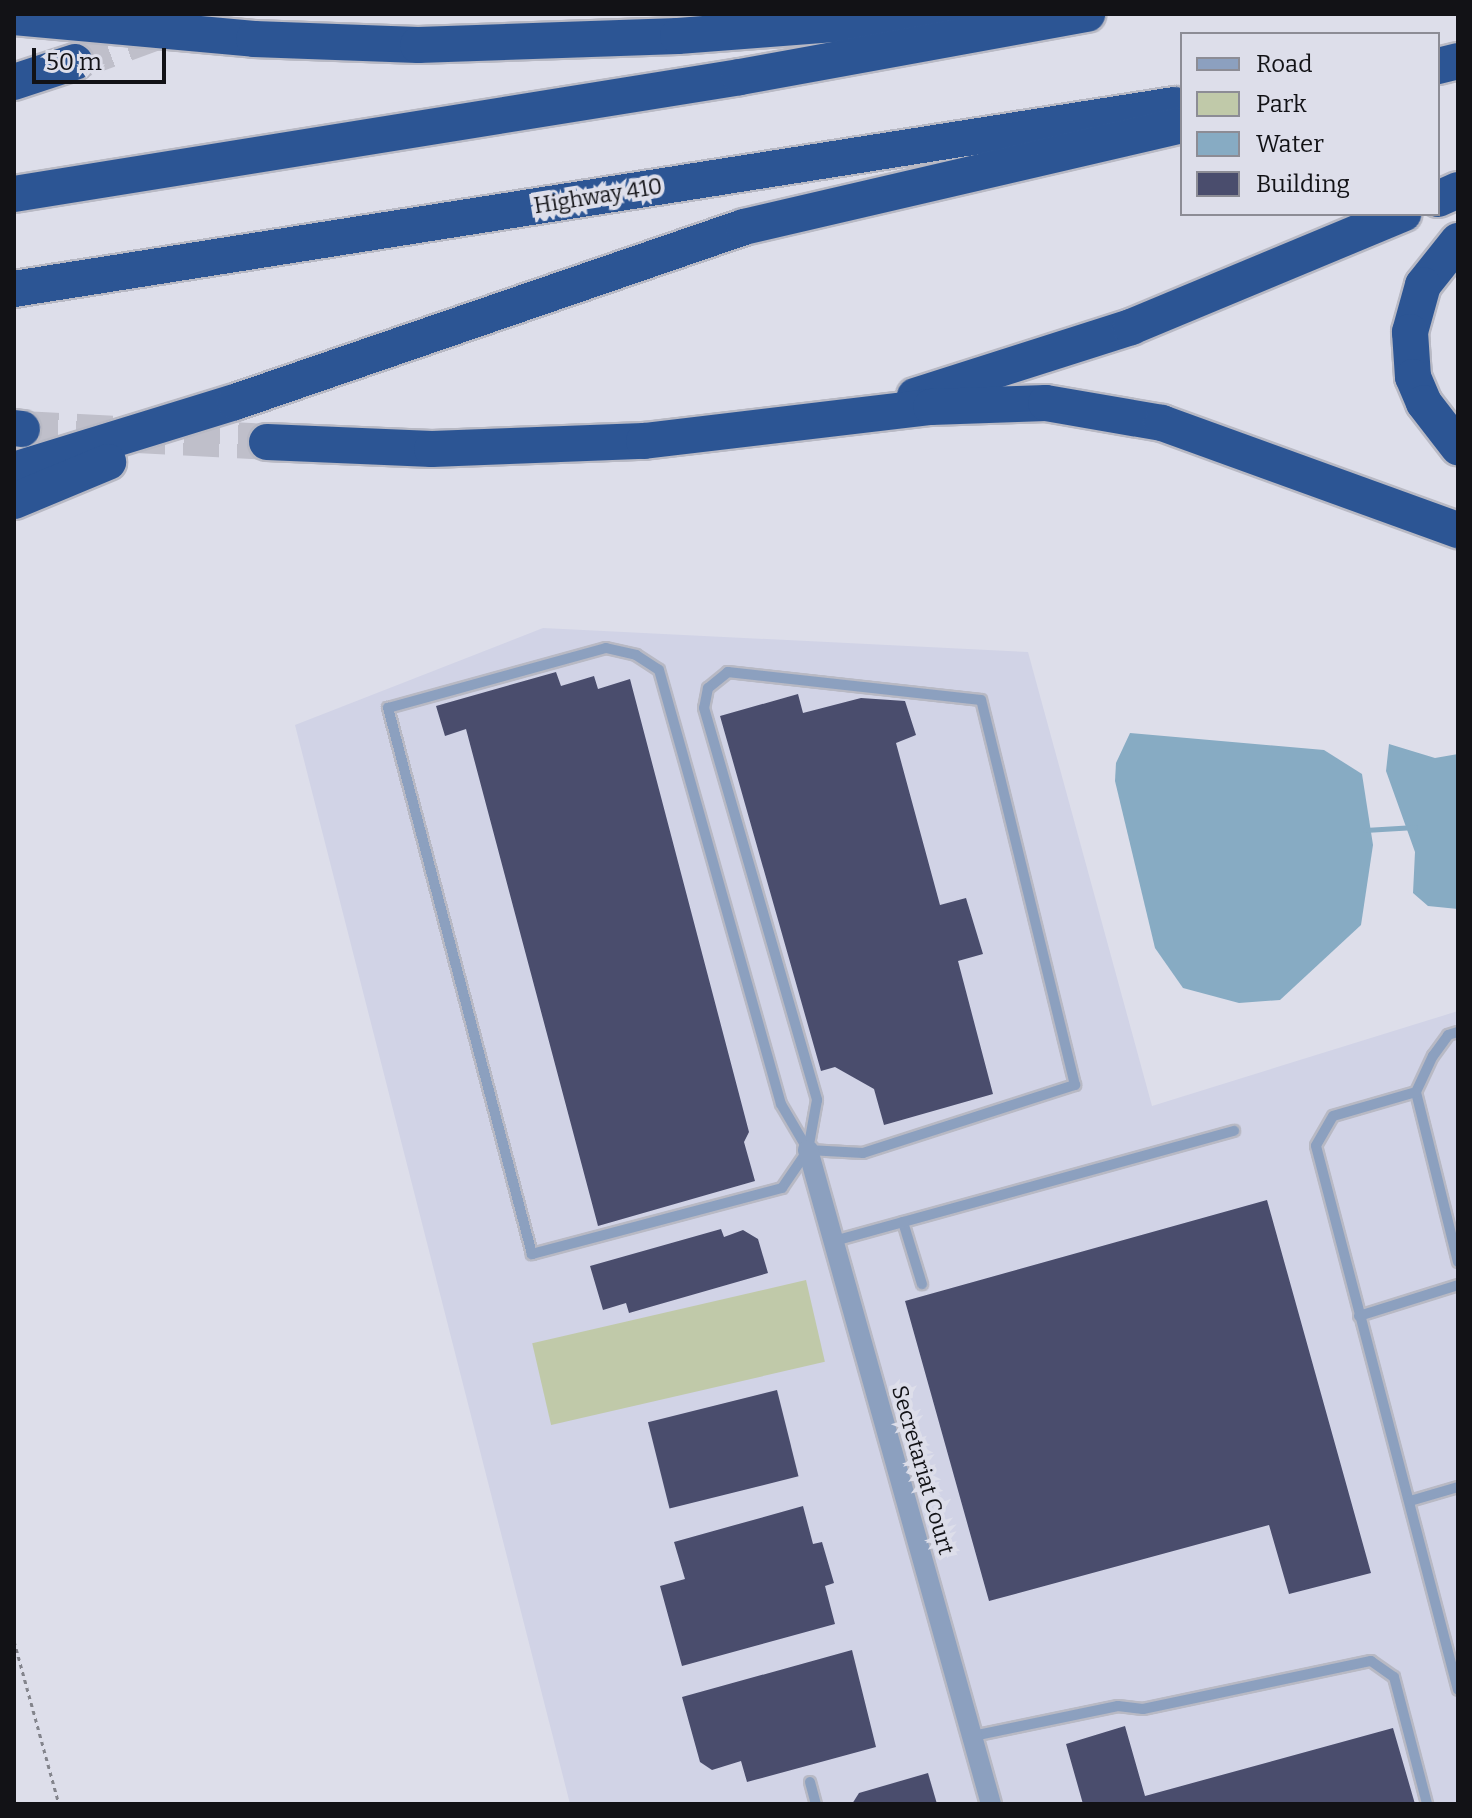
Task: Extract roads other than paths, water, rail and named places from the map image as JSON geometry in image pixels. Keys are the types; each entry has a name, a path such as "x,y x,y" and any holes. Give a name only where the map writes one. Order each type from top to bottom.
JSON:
{"highway":[{"path":"14,17 254,39 418,45 678,36 964,14"},
{"path":"14,194 740,77 1087,14"},
{"path":"14,82 75,62"},
{"name":"Highway 410","path":"14,289 1180,104"},
{"path":"14,470 235,402 744,227 1180,125"},
{"path":"856,415 1131,327 1398,216"},
{"path":"1458,241 1423,285 1410,332 1418,390 1458,447"},
{"path":"14,501 235,402"},
{"path":"267,442 432,449 644,441 931,407 1090,408 1162,423 1252,452 1458,530"}],"street":[{"name":"Secretariat Court","path":"808,1150 991,1804"}],"lane":[{"path":"808,1150 781,1104 659,670 636,655 606,648 388,708 532,1254 782,1188 808,1150 817,1100 704,708 708,688 728,672 981,700 1075,1085 863,1153 808,1150"},
{"path":"1458,1032 1448,1035 1433,1056 1416,1092 1458,1262"},
{"path":"1416,1092 1333,1116 1316,1146 1458,1690"},
{"path":"834,1241 1234,1131"},
{"path":"903,1222 922,1284"},
{"path":"1359,1316 1458,1285"},
{"path":"1410,1501 1458,1487"},
{"path":"973,1736 1118,1706 1143,1709 1371,1661 1394,1677 1427,1804"},
{"path":"810,1782 816,1804"}],"water":[{"path":"1130,733 1324,750 1362,774 1373,845 1361,925 1280,1000 1239,1003 1183,988 1155,948 1115,781 1116,763"},
{"path":"1389,744 1435,758 1458,754 1458,909 1428,906 1413,893 1415,852 1386,771"}],"waterway":[{"path":"1365,830 1415,827"}],"tunnel":[{"path":"75,62 206,14"},
{"path":"22,429 267,442"}]}
